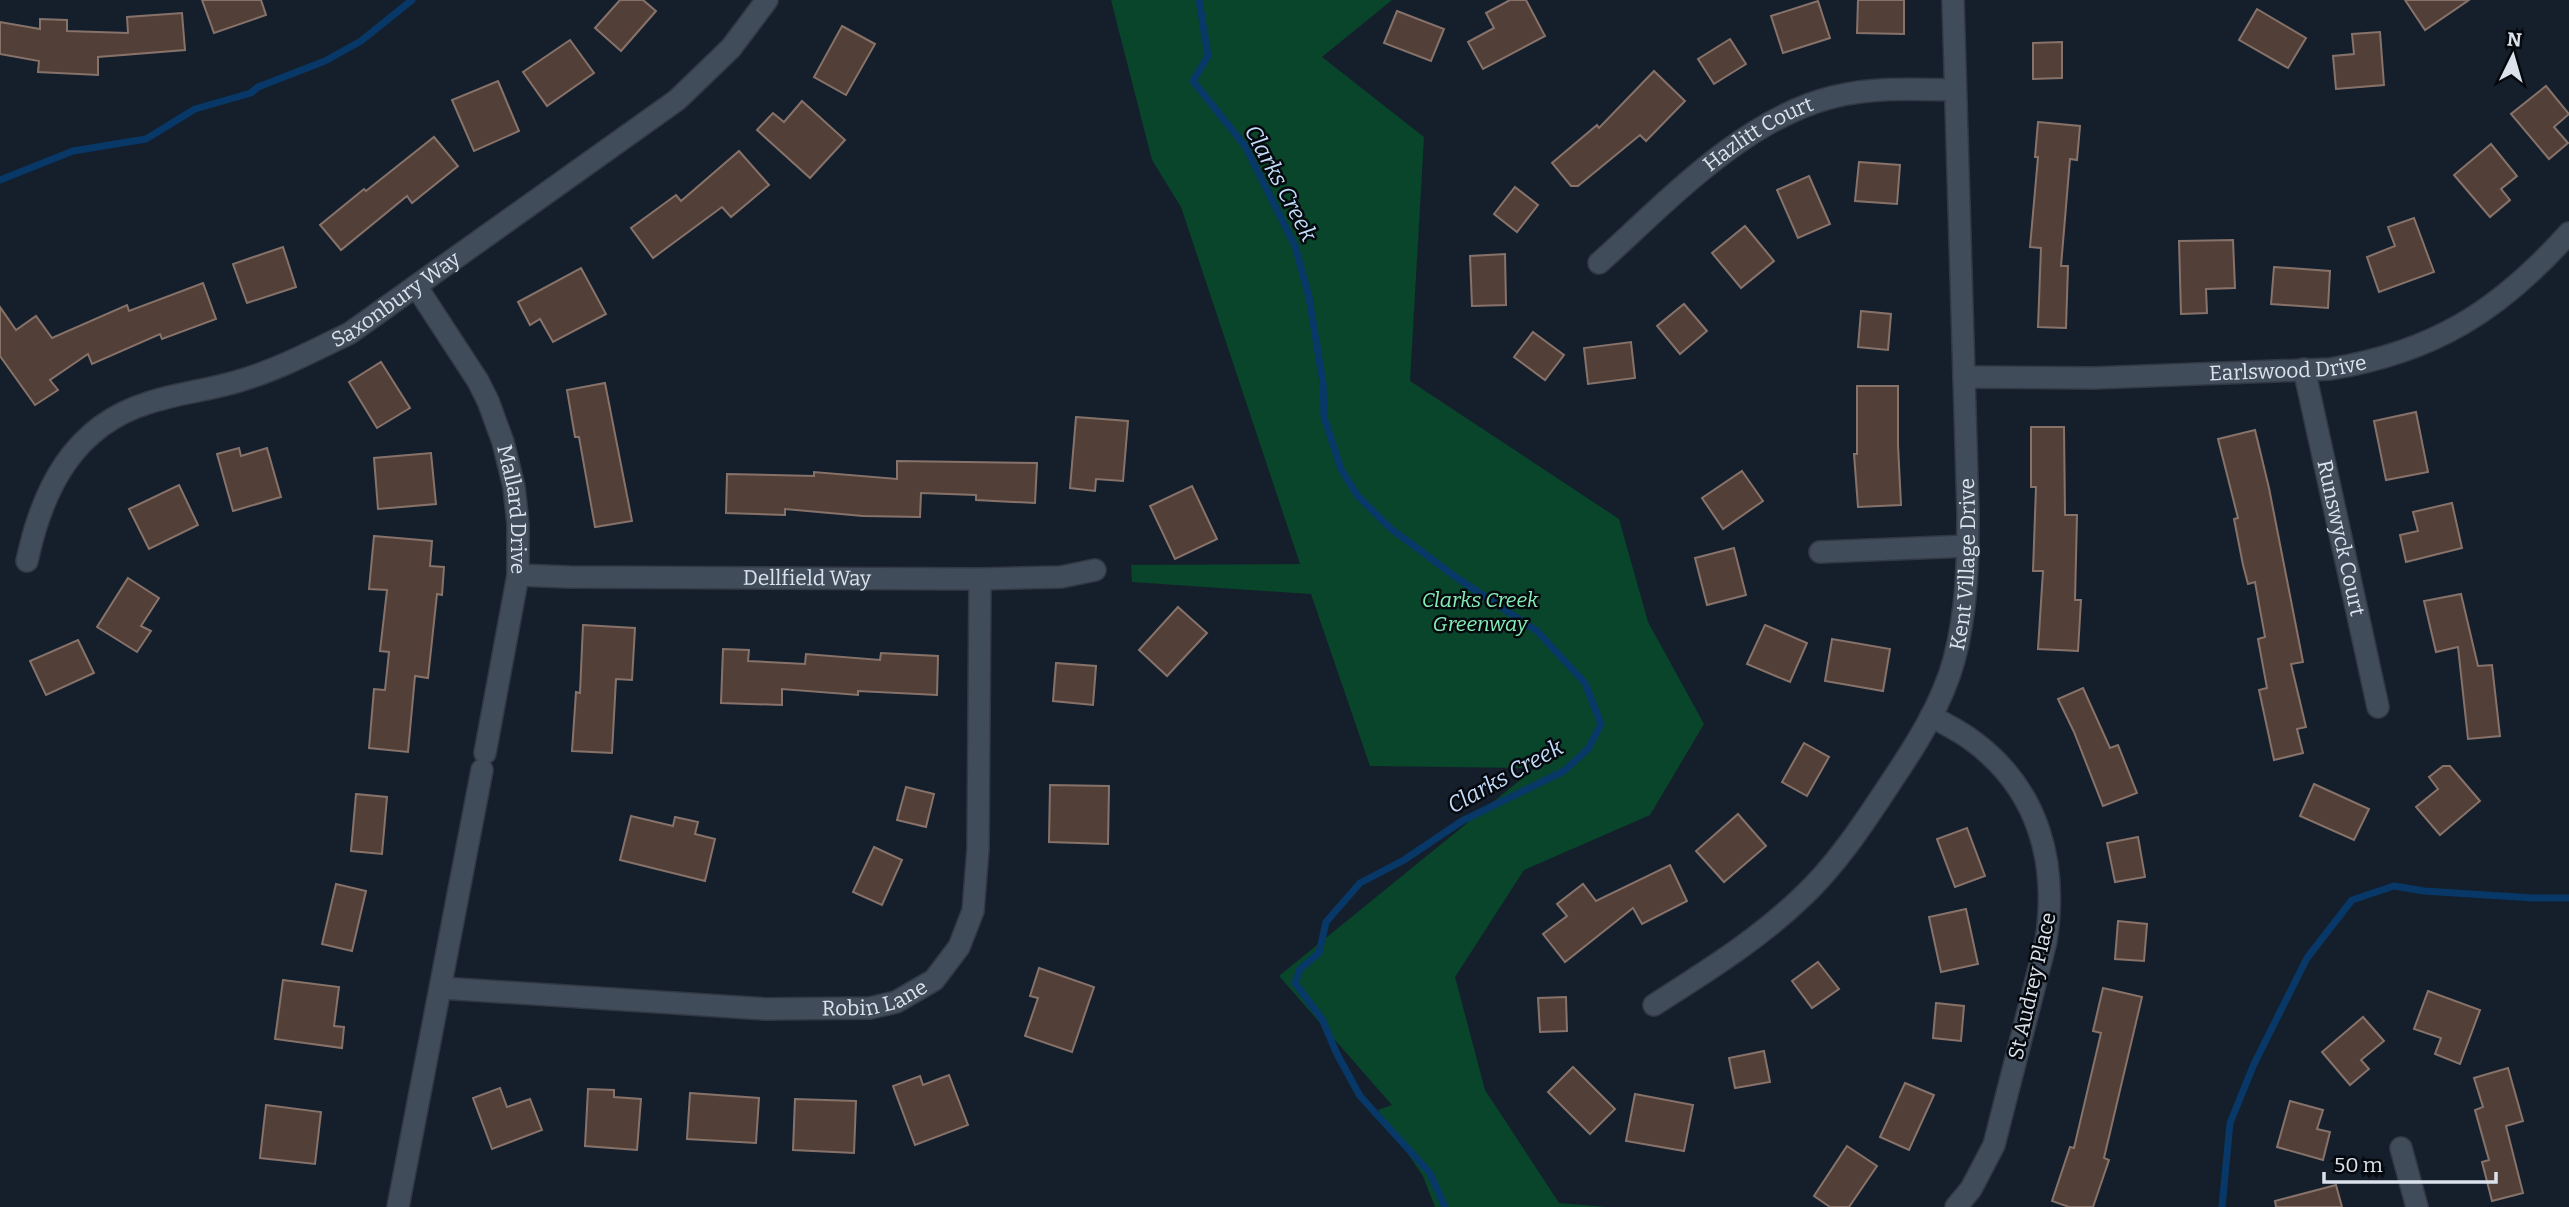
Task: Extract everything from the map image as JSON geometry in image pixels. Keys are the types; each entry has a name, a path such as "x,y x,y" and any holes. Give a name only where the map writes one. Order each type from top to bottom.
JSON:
{"street":[{"name":"Saxonbury Way","path":"27,561 36,522 54,479 74,452 99,429 147,403 242,380 303,356 350,333 677,100 724,56 767,0"},
{"name":"Kent Village Drive","path":"1654,1005 1738,951 1802,898 1829,868 1868,817 1910,754 1931,716 1954,661 1964,616 1968,546 1953,0"},
{"name":"Hazlitt Court","path":"1599,262 1716,159 1758,129 1791,111 1831,97 1873,90 1955,90"},
{"name":"Earlswood Drive","path":"1964,377 2094,377 2330,369 2395,355 2454,330 2502,298 2538,268 2569,233"},
{"name":"Mallard Drive","path":"398,1207 518,575 518,524 514,487 503,442 478,381 416,286"},
{"name":"Runswyck Court","path":"2304,369 2378,707"},
{"path":"1820,552 1968,546"},
{"name":"Dellfield Way","path":"518,575 980,579 1061,577 1095,570"},
{"name":"Robin Lane","path":"441,988 766,1009 870,1008 896,1002 934,980 959,947 973,911 978,849 980,579"},
{"name":"St Audrey Place","path":"1931,716 1975,742 2000,765 2020,791 2042,837 2050,873 2052,907 2046,941 1994,1145 1970,1189 1956,1207"},
{"path":"2401,1148 2417,1207"}],"green space":[{"name":"Clarks Creek Greenway","path":"1111,0 1392,0 1322,57 1424,137 1410,381 1619,519 1648,622 1704,724 1650,815 1524,870 1455,977 1485,1090 1559,1203 1607,1207 1435,1207 1423,1176 1378,1110 1392,1105 1279,976 1535,768 1370,766 1311,594 1132,582 1131,565 1300,564 1181,207 1152,160"}],"building":[{"path":"202,0 261,0 266,15 214,33"},
{"path":"620,0 643,0 656,11 621,51 595,28"},
{"path":"1510,0 1526,0 1545,36 1483,69 1468,42 1494,28 1486,13"},
{"path":"1858,0 1904,0 1904,34 1857,33"},
{"path":"2405,0 2469,0 2425,30"},
{"path":"1818,1 1830,38 1783,53 1771,16"},
{"path":"2257,9 2306,38 2288,68 2239,40"},
{"path":"1397,11 1444,29 1431,61 1384,43"},
{"path":"182,13 185,50 98,57 98,75 38,72 39,61 0,54 0,22 40,29 40,19 67,20 67,31 128,33 127,17"},
{"path":"842,26 875,44 846,95 814,77"},
{"path":"2380,32 2384,85 2336,89 2333,56 2354,54 2352,34"},
{"path":"1730,39 1746,64 1714,84 1698,59"},
{"path":"570,40 594,73 547,106 523,72"},
{"path":"2062,42 2062,78 2033,79 2033,43"},
{"path":"1654,71 1685,101 1646,141 1640,135 1578,186 1571,186 1552,163 1597,125 1599,128"},
{"path":"498,81 519,131 474,151 452,100"},
{"path":"2546,86 2569,114 2554,127 2568,143 2549,159 2511,114"},
{"path":"802,101 845,140 810,178 757,130 773,113 784,122"},
{"path":"2038,122 2080,126 2077,160 2070,159 2061,266 2068,266 2066,328 2038,327 2041,248 2030,247 2038,157 2035,157"},
{"path":"434,137 458,166 412,203 407,196 341,250 320,225"},
{"path":"2491,144 2517,176 2501,189 2510,200 2490,217 2454,175"},
{"path":"739,151 769,185 731,217 722,207 653,258 631,228 676,195 681,201"},
{"path":"1859,162 1900,165 1897,204 1855,201"},
{"path":"1809,176 1830,224 1798,238 1777,190"},
{"path":"1515,187 1538,205 1517,232 1494,214"},
{"path":"2414,218 2434,272 2379,292 2367,257 2395,246 2388,227"},
{"path":"1745,226 1774,261 1741,288 1712,253"},
{"path":"2233,240 2235,288 2206,289 2207,313 2181,314 2179,241"},
{"path":"283,247 296,287 247,303 233,264"},
{"path":"1505,254 1506,305 1472,306 1470,256"},
{"path":"2274,267 2330,271 2328,308 2271,304"},
{"path":"581,268 606,314 553,342 540,319 530,325 518,302"},
{"path":"203,283 216,319 162,339 160,334 92,364 88,354 50,380 58,390 35,405 0,356 0,307 16,330 36,316 52,338 127,305 129,311"},
{"path":"1684,304 1707,331 1680,354 1657,326"},
{"path":"1861,311 1891,314 1888,350 1858,347"},
{"path":"1533,332 1564,355 1545,380 1514,357"},
{"path":"1631,342 1635,378 1588,384 1584,348"},
{"path":"381,362 410,408 377,428 349,382"},
{"path":"605,383 632,521 595,527 579,437 575,437 567,390"},
{"path":"1857,386 1898,386 1901,505 1858,507 1854,454 1857,454"},
{"path":"2416,412 2428,472 2386,480 2374,421"},
{"path":"1076,417 1128,421 1123,481 1096,479 1095,491 1070,488"},
{"path":"2031,427 2064,427 2065,515 2077,515 2075,600 2081,600 2078,651 2038,649 2043,571 2033,571 2036,487 2031,487"},
{"path":"2255,430 2303,662 2291,664 2306,727 2297,729 2303,753 2274,760 2259,690 2267,688 2258,639 2265,637 2255,582 2248,584 2243,565 2234,519 2238,518 2218,439"},
{"path":"239,448 241,456 267,448 281,497 233,511 217,454"},
{"path":"431,453 436,504 378,509 374,458"},
{"path":"897,461 1037,463 1035,503 976,500 976,495 921,493 920,517 863,516 785,509 785,515 726,513 727,474 814,476 814,472 897,479"},
{"path":"1742,471 1763,501 1723,529 1702,498"},
{"path":"179,485 198,525 149,549 129,509"},
{"path":"1192,486 1217,539 1175,559 1150,506"},
{"path":"2452,503 2462,548 2406,562 2400,535 2418,531 2413,512"},
{"path":"374,536 432,541 430,566 444,567 442,595 437,594 428,678 415,676 408,752 369,748 374,689 385,690 389,652 380,651 387,590 369,589"},
{"path":"1734,548 1746,595 1707,605 1695,558"},
{"path":"128,578 159,598 141,626 151,631 137,652 97,627"},
{"path":"2461,594 2478,666 2492,665 2500,736 2468,739 2458,647 2436,652 2424,601"},
{"path":"1178,607 1207,633 1167,676 1139,650"},
{"path":"583,625 635,628 632,680 616,679 612,753 572,751 576,692 580,693"},
{"path":"1765,625 1807,643 1790,682 1747,664"},
{"path":"1832,639 1890,649 1883,691 1825,681"},
{"path":"78,640 94,673 46,695 30,661"},
{"path":"723,649 749,650 748,661 805,664 806,654 880,660 881,653 938,656 937,695 858,691 858,695 782,689 782,705 721,703"},
{"path":"1056,663 1096,666 1093,705 1053,701"},
{"path":"2083,688 2110,748 2118,745 2137,793 2103,806 2058,699"},
{"path":"1804,743 1829,757 1807,796 1782,782"},
{"path":"2443,766 2450,766 2480,801 2440,835 2416,807 2438,789 2429,777"},
{"path":"2314,784 2369,809 2354,840 2300,816"},
{"path":"1050,785 1109,786 1108,844 1049,842"},
{"path":"906,787 934,794 926,827 897,820"},
{"path":"356,794 387,797 382,854 351,851"},
{"path":"1738,814 1766,846 1724,882 1696,851"},
{"path":"631,816 673,826 675,817 698,822 695,834 715,839 705,881 620,860"},
{"path":"1967,828 1985,876 1955,887 1937,839"},
{"path":"2138,837 2145,877 2115,882 2107,843"},
{"path":"874,847 902,860 882,905 853,892"},
{"path":"1670,865 1687,901 1642,924 1633,908 1565,962 1543,934 1567,916 1557,904 1583,884 1596,901"},
{"path":"336,884 366,891 352,951 322,944"},
{"path":"1966,909 1978,964 1941,972 1929,917"},
{"path":"2118,921 2147,924 2144,961 2115,959"},
{"path":"1818,962 1839,989 1812,1008 1792,981"},
{"path":"1039,968 1094,987 1072,1052 1025,1036 1038,998 1030,996"},
{"path":"283,980 339,987 334,1026 344,1027 342,1048 275,1039"},
{"path":"2103,988 2142,997 2104,1158 2109,1160 2093,1207 2069,1207 2052,1201 2070,1147 2074,1148 2101,1033 2093,1031"},
{"path":"2428,991 2480,1010 2460,1064 2435,1054 2441,1038 2414,1029"},
{"path":"1566,997 1567,1031 1540,1032 1538,998"},
{"path":"1936,1003 1964,1006 1961,1041 1933,1038"},
{"path":"2363,1017 2384,1041 2361,1060 2369,1069 2350,1085 2322,1052"},
{"path":"1764,1051 1770,1082 1735,1088 1729,1058"},
{"path":"1573,1067 1615,1109 1590,1134 1548,1092"},
{"path":"2508,1068 2523,1121 2506,1126 2523,1193 2492,1201 2482,1162 2489,1160 2475,1110 2483,1107 2474,1078"},
{"path":"949,1075 968,1125 915,1145 893,1086 920,1076 923,1085"},
{"path":"1905,1083 1934,1095 1909,1150 1880,1137"},
{"path":"500,1088 507,1107 530,1099 542,1130 492,1149 473,1098"},
{"path":"588,1089 614,1090 614,1097 641,1099 637,1150 585,1146"},
{"path":"690,1093 759,1098 756,1143 687,1139"},
{"path":"1635,1094 1693,1105 1684,1151 1626,1141"},
{"path":"795,1099 856,1101 854,1153 793,1150"},
{"path":"2290,1101 2323,1110 2317,1129 2330,1132 2323,1160 2277,1147"},
{"path":"266,1105 321,1112 315,1164 260,1158"},
{"path":"1847,1146 1877,1166 1849,1207 1830,1207 1814,1196"},
{"path":"2336,1185 2342,1207 2276,1207 2275,1201"}],"waterway":[{"path":"0,180 73,151 146,139 195,109 251,93 258,87 325,61 361,41 412,0"},
{"name":"Clarks Creek","path":"1199,0 1208,56 1193,81 1245,146 1295,246 1309,297 1323,383 1324,417 1341,469 1357,495 1390,528 1457,578 1537,631 1585,683 1601,724 1588,749 1564,771 1462,821 1404,860 1360,883 1326,922 1319,953 1300,969 1295,983 1322,1019 1360,1096 1430,1173 1445,1207"},
{"path":"2222,1207 2230,1123 2254,1064 2307,958 2352,900 2394,886 2424,891 2569,898"}]}
